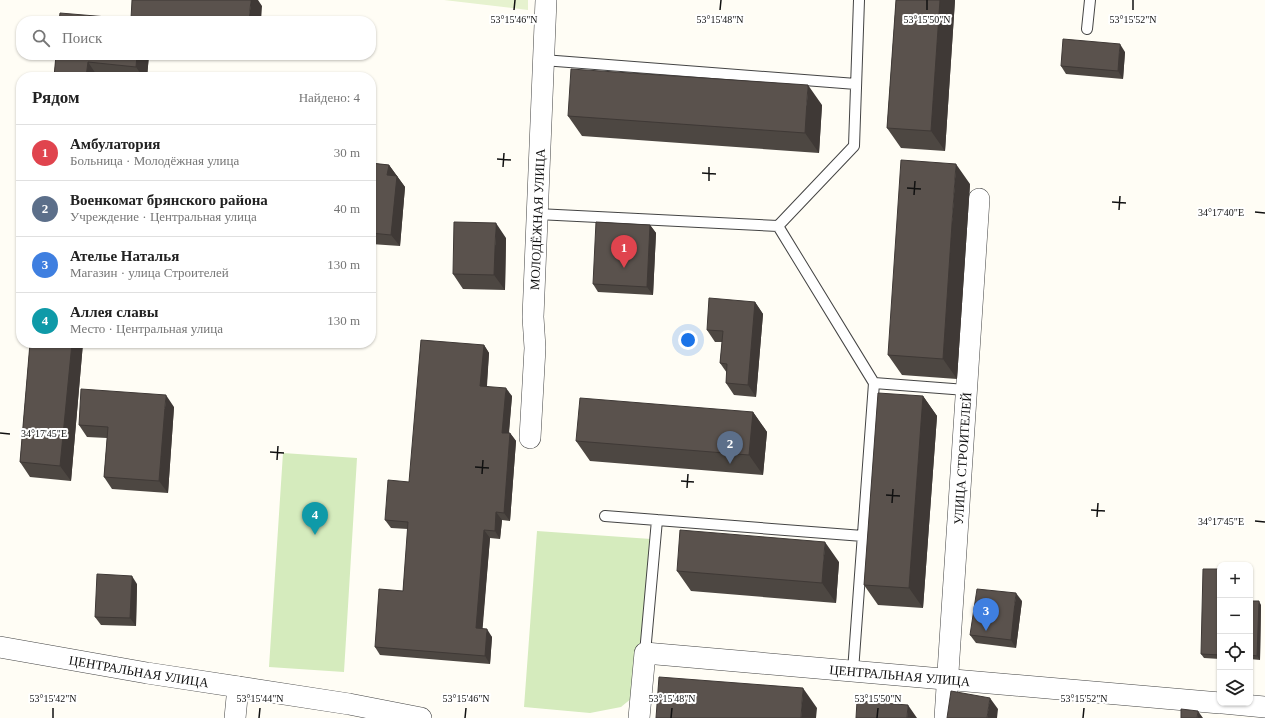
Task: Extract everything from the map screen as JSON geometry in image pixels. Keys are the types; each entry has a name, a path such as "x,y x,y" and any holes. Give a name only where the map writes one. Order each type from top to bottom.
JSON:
{"street":[{"name":"МОЛОДЁЖНАЯ УЛИЦА","path":"530,438 535,348 533,317 546,0"},
{"name":"УЛИЦА СТРОИТЕЛЕЙ","path":"945,718 979,199"},
{"name":"ЦЕНТРАЛЬНАЯ УЛИЦА","path":"0,647 147,673 349,704 421,718"},
{"name":"ЦЕНТРАЛЬНАЯ УЛИЦА","path":"645,653 1217,703"},
{"path":"639,718 645,653"},
{"path":"235,718 238,687"},
{"name":"ЦЕНТРАЛЬНАЯ УЛИЦА","path":"1253,706 1265,707"}],"lane":[{"path":"537,214 778,226 854,146 859,0"},
{"path":"1087,29 1090,0"},
{"path":"543,60 856,84"},
{"path":"778,226 874,383 853,671"},
{"path":"874,383 966,390"},
{"path":"605,516 863,536"},
{"path":"645,653 657,520"}],"green space":[{"path":"444,0 528,0 528,10"},
{"path":"283,453 357,458 344,672 269,667"},
{"path":"537,531 651,539 638,693 621,707 590,713 524,707"}],"building":[{"path":"132,0 251,0 249,16 131,16"},
{"path":"896,0 940,0 931,131 887,128"},
{"path":"60,13 96,16 60,16"},
{"path":"1063,39 1120,44 1118,71 1061,66"},
{"path":"56,60 137,60 136,67 88,62 87,72 54,72"},
{"path":"571,69 808,85 805,133 568,116"},
{"path":"901,160 956,164 943,359 888,355"},
{"path":"376,164 389,165 387,175 397,176 391,235 376,234"},
{"path":"454,222 496,223 494,275 453,274"},
{"path":"596,222 650,225 647,287 593,284"},
{"path":"709,298 755,302 748,385 726,383 727,364 720,363 723,331 707,330"},
{"path":"421,340 484,345 480,386 506,388 502,433 510,433 504,513 496,512 495,531 484,530 476,628 487,629 485,656 375,647 379,589 403,591 408,522 385,520 388,480 409,482"},
{"path":"30,348 72,348 60,466 20,462"},
{"path":"81,389 166,395 159,481 104,477 108,427 79,425"},
{"path":"878,393 923,396 909,588 864,585"},
{"path":"580,398 753,412 749,455 576,441"},
{"path":"680,530 825,542 822,583 677,571"},
{"path":"1203,569 1217,569 1217,655 1201,654"},
{"path":"97,574 132,576 130,618 95,617"},
{"path":"977,589 1016,593 1011,640 970,635"},
{"path":"1253,601 1259,601 1257,656 1253,655"},
{"path":"659,677 803,688 801,718 656,718"},
{"path":"951,691 990,698 987,718 947,718"},
{"path":"857,701 908,705 907,718 856,718"},
{"path":"1181,709 1198,711 1197,718 1181,718"}],"place":[{"name":"Амбулатория","path":"624,268"},
{"name":"Военкомат брянского района","path":"730,464"},
{"name":"Аллея славы","path":"315,535"},
{"name":"Ателье Наталья","path":"986,631"}]}
